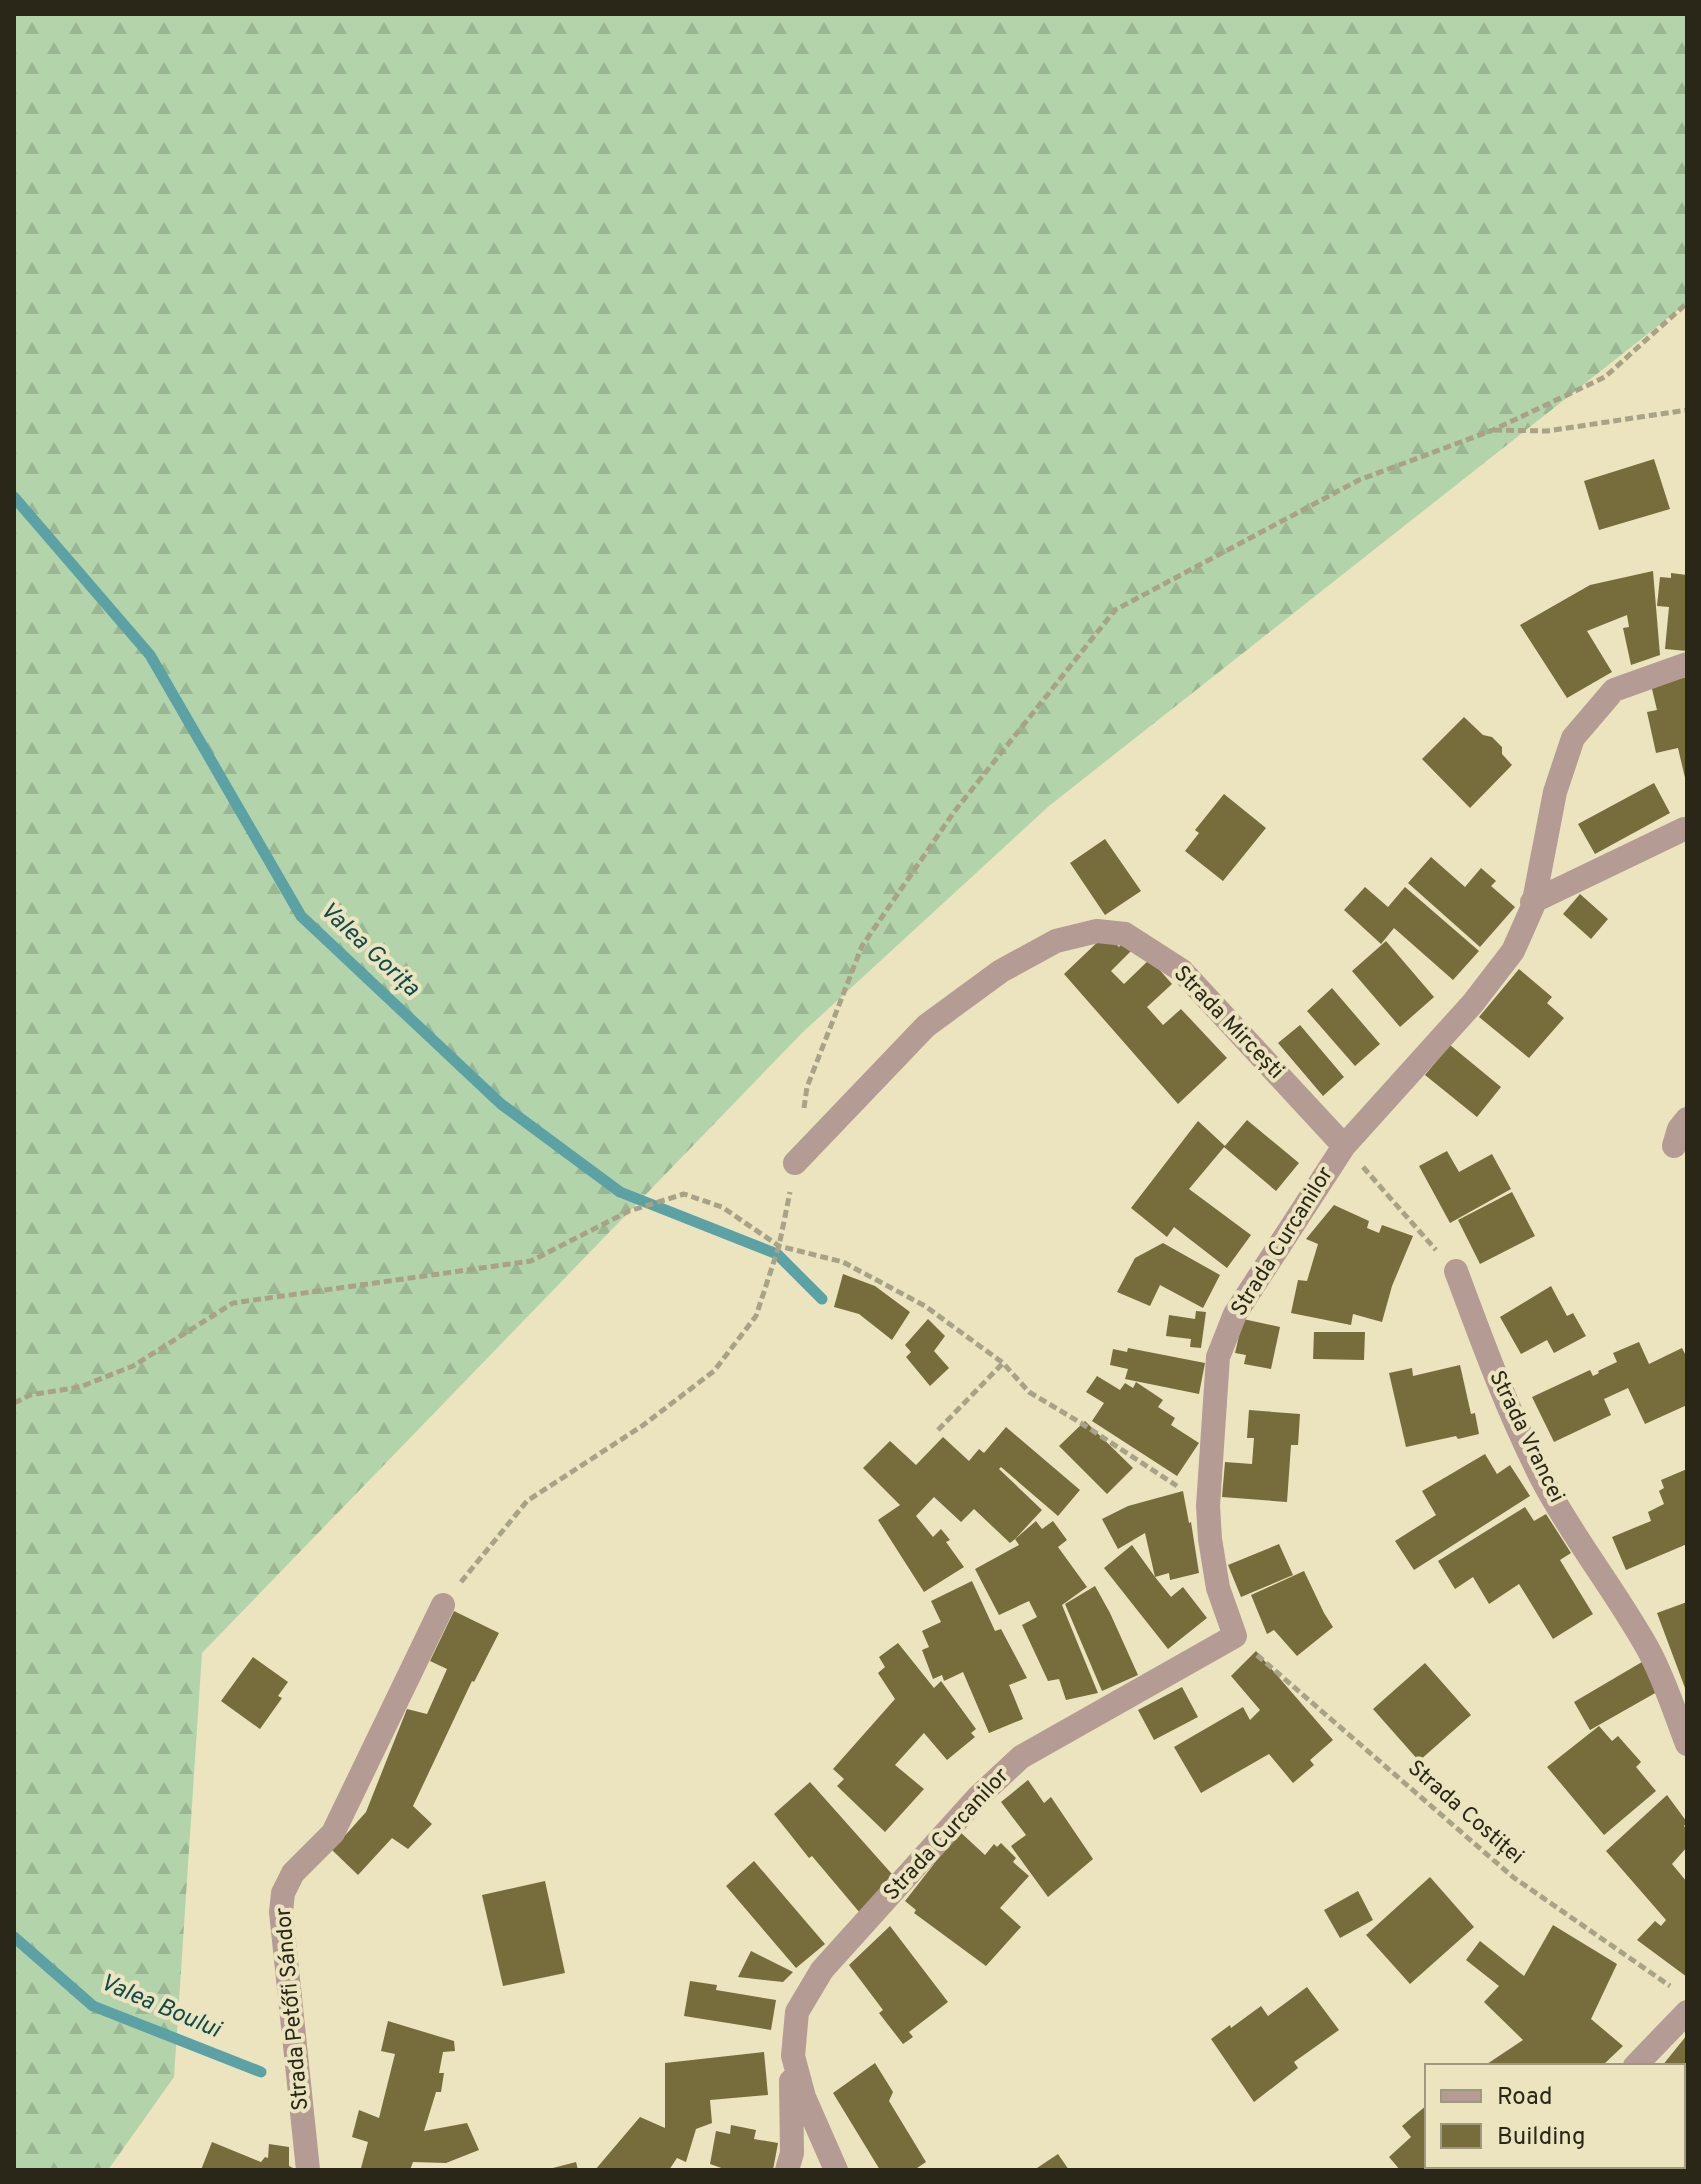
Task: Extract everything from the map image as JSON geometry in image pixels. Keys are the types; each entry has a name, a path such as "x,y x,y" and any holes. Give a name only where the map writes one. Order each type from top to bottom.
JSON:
{"street":[{"name":"Strada Curcanilor","path":"836,2170 804,2097 793,2056 797,2012 822,1970 978,1797 1021,1757 1235,1636 1218,1588 1208,1506 1218,1357 1235,1314 1344,1146 1473,1003 1513,951 1533,906 1555,792 1573,738 1614,690 1687,664"},
{"path":"1532,902 1684,829"},
{"name":"Strada Mircești","path":"795,1163 926,1026 1001,971 1056,941 1097,931 1125,934 1181,970 1344,1146"},
{"path":"1674,1146 1679,1129 1687,1119"},
{"name":"Strada Vrancei","path":"1456,1271 1494,1373 1542,1479 1650,1652 1687,1744"},
{"name":"Strada Petőfi Sándor","path":"308,2170 281,1912 283,1893 293,1873 333,1833 443,1605"},
{"path":"1637,2064 1687,2012"},
{"path":"787,2170 792,2153 793,2056"}],"path":[{"path":"443,1605 527,1501 642,1426 714,1371 756,1316 779,1246 807,1087 862,946 954,812 1115,610 1359,480 1493,430 1605,377 1687,303"},
{"path":"1493,430 1547,431 1687,410"},
{"path":"1344,1146 1456,1271"},
{"path":"14,1403 30,1395 80,1387 133,1366 233,1303 531,1261 629,1211 684,1194 722,1207 779,1246 843,1262 925,1306 1003,1363 1029,1392 1208,1506"},
{"path":"938,1430 1003,1363"},
{"name":"Strada Costiței","path":"1235,1636 1513,1877 1675,1989"}],"green space":[{"path":"14,14 1687,14 1687,303 1049,806 803,1032 202,1653 174,2077 108,2170 14,2170"}],"building":[{"path":"1654,459 1670,509 1599,530 1584,481"},
{"path":"1653,571 1660,655 1631,665 1623,628 1629,627 1627,615 1587,631 1612,672 1567,698 1520,625 1590,585"},
{"path":"1671,573 1687,575 1687,651 1665,649 1669,607 1657,606 1660,577 1671,578"},
{"path":"1687,677 1686,782 1678,748 1656,753 1647,712 1657,710 1651,685"},
{"path":"1464,717 1502,747 1502,754 1512,765 1470,808 1422,759"},
{"path":"1654,783 1670,813 1595,854 1578,824"},
{"path":"1224,794 1266,828 1223,881 1185,851 1199,833 1195,830"},
{"path":"1105,839 1141,891 1105,915 1070,863"},
{"path":"1431,857 1465,887 1481,868 1496,881 1491,886 1515,907 1480,947 1408,883"},
{"path":"1365,887 1388,907 1405,887 1479,951 1453,980 1394,928 1381,944 1344,910"},
{"path":"1580,894 1608,919 1591,939 1563,914"},
{"path":"1106,934 1119,947 1124,941 1132,950 1111,971 1124,984 1150,959 1172,984 1147,1007 1163,1025 1181,1009 1227,1058 1178,1104 1064,974"},
{"path":"1386,941 1434,997 1400,1027 1352,971"},
{"path":"1519,969 1552,997 1547,1003 1564,1018 1529,1058 1479,1017"},
{"path":"1332,988 1380,1044 1355,1066 1307,1011"},
{"path":"1300,1025 1344,1077 1323,1096 1278,1043"},
{"path":"1450,1045 1501,1087 1477,1117 1425,1075"},
{"path":"1247,1120 1299,1163 1276,1191 1224,1147"},
{"path":"1198,1121 1225,1146 1189,1189 1251,1235 1227,1268 1174,1227 1167,1237 1131,1208"},
{"path":"1447,1151 1459,1172 1492,1154 1511,1189 1450,1223 1419,1166"},
{"path":"1512,1192 1535,1236 1480,1264 1458,1220"},
{"path":"1334,1205 1369,1221 1367,1228 1379,1233 1382,1225 1413,1236 1392,1286 1382,1322 1353,1314 1351,1325 1291,1313 1298,1280 1307,1281 1318,1244 1306,1239"},
{"path":"1163,1243 1220,1275 1203,1308 1160,1285 1150,1306 1117,1292 1135,1258"},
{"path":"843,1274 875,1286 910,1312 892,1340 859,1314 834,1307"},
{"path":"1551,1286 1567,1316 1573,1313 1586,1336 1554,1353 1547,1340 1521,1354 1500,1317"},
{"path":"1196,1311 1206,1312 1201,1348 1190,1347 1191,1339 1166,1336 1169,1315 1195,1319"},
{"path":"928,1319 945,1336 934,1351 949,1368 930,1386 906,1357 911,1352 905,1345"},
{"path":"1243,1319 1280,1327 1271,1369 1244,1364 1246,1355 1235,1353"},
{"path":"1314,1332 1365,1332 1364,1360 1313,1359"},
{"path":"1639,1342 1649,1364 1682,1348 1687,1358 1687,1405 1645,1424 1628,1388 1604,1399 1611,1415 1554,1442 1532,1397 1590,1370 1593,1376 1599,1373 1617,1362 1613,1353"},
{"path":"1128,1348 1205,1363 1199,1394 1125,1379 1128,1369 1110,1365 1113,1349 1127,1352"},
{"path":"1460,1365 1471,1414 1475,1413 1479,1434 1406,1447 1389,1373 1412,1368 1413,1376"},
{"path":"1097,1376 1120,1390 1125,1383 1133,1388 1136,1382 1163,1400 1158,1407 1175,1418 1171,1425 1199,1443 1177,1476 1092,1421 1104,1403 1086,1392"},
{"path":"1249,1410 1300,1414 1298,1445 1291,1445 1287,1502 1222,1497 1225,1462 1252,1464 1254,1438 1247,1438"},
{"path":"1085,1421 1133,1468 1107,1494 1059,1446"},
{"path":"1006,1427 1080,1490 1058,1516 1001,1467 999,1469 1042,1510 1010,1543 974,1509 961,1522 934,1497 916,1516 933,1537 941,1529 950,1540 946,1542 964,1567 924,1592 878,1520 900,1505 863,1468 890,1441 916,1465 943,1437 969,1461 979,1449 984,1453"},
{"path":"1485,1454 1497,1474 1510,1465 1530,1496 1414,1570 1395,1541 1436,1515 1422,1491"},
{"path":"1687,1469 1687,1544 1626,1570 1612,1537 1651,1521 1648,1512 1664,1504 1659,1491 1664,1488 1661,1480"},
{"path":"1183,1491 1199,1573 1170,1580 1169,1573 1155,1577 1145,1533 1118,1549 1102,1519 1128,1506"},
{"path":"1525,1507 1534,1521 1546,1514 1571,1553 1560,1560 1593,1614 1553,1639 1519,1584 1489,1604 1473,1577 1455,1589 1438,1561"},
{"path":"1036,1521 1042,1529 1053,1521 1067,1540 1058,1547 1087,1587 1062,1605 1098,1693 1066,1700 1059,1679 1048,1681 1022,1625 1037,1617 1029,1601 999,1615 975,1569 1019,1545 1015,1539"},
{"path":"1279,1544 1293,1575 1241,1597 1228,1565"},
{"path":"1132,1545 1171,1597 1183,1587 1207,1618 1168,1649 1104,1568"},
{"path":"1304,1571 1333,1627 1297,1656 1274,1630 1267,1634 1251,1595"},
{"path":"972,1581 995,1631 1001,1629 1027,1678 1009,1685 1023,1719 989,1733 963,1672 944,1681 942,1675 933,1679 922,1650 929,1647 922,1631 941,1622 931,1601"},
{"path":"1095,1586 1138,1675 1102,1691 1065,1604"},
{"path":"1687,1602 1687,1688 1685,1688 1657,1613"},
{"path":"454,1611 499,1633 472,1681 413,1806 432,1824 408,1849 392,1838 358,1875 332,1850 366,1812 407,1709 427,1714 447,1669 430,1661"},
{"path":"898,1643 934,1688 941,1681 976,1729 971,1733 975,1737 947,1760 924,1733 895,1765 924,1789 885,1832 837,1786 844,1779 833,1769 895,1699 878,1673 885,1667 879,1657"},
{"path":"1256,1651 1333,1740 1310,1760 1314,1765 1293,1783 1269,1754 1201,1793 1174,1747 1243,1707 1250,1720 1260,1710 1231,1676"},
{"path":"253,1657 288,1682 278,1696 282,1698 260,1729 221,1701"},
{"path":"1647,1659 1664,1688 1590,1730 1574,1702"},
{"path":"1425,1663 1471,1715 1419,1761 1373,1709"},
{"path":"1182,1687 1198,1717 1154,1740 1138,1710"},
{"path":"1599,1726 1612,1741 1618,1736 1641,1762 1636,1767 1656,1791 1604,1835 1547,1767"},
{"path":"1028,1780 1044,1803 1051,1797 1093,1859 1048,1897 1011,1846 1026,1835 1001,1802"},
{"path":"810,1782 899,1882 860,1913 812,1856 809,1858 774,1814"},
{"path":"1667,1795 1687,1822 1684,1826 1687,1830 1687,1847 1672,1864 1687,1882 1687,1977 1637,1940 1655,1921 1661,1926 1666,1920 1606,1851"},
{"path":"959,1831 985,1855 994,1844 997,1847 1001,1843 1016,1858 1013,1862 1029,1876 1000,1908 1021,1927 986,1966 914,1913 916,1910 905,1901 934,1864 931,1861"},
{"path":"754,1861 825,1944 796,1968 726,1886"},
{"path":"1430,1877 1474,1927 1410,1984 1366,1935"},
{"path":"545,1881 565,1973 503,1986 482,1895"},
{"path":"1358,1891 1373,1920 1340,1938 1324,1910"},
{"path":"1553,1925 1617,1964 1591,2019 1623,2046 1604,2064 1487,2064 1523,2040 1484,2002 1499,1986 1466,1960 1480,1941 1524,1976"},
{"path":"890,1926 948,2002 909,2032 913,2037 903,2044 879,2013 883,2010 849,1965"},
{"path":"751,1951 793,1972 783,1982 738,1977"},
{"path":"690,1981 717,1985 716,1990 776,2000 771,2030 684,2016"},
{"path":"1307,1987 1339,2030 1294,2062 1298,2068 1254,2102 1211,2039 1261,2006 1268,2016"},
{"path":"388,2021 454,2041 455,2051 443,2052 439,2073 444,2073 441,2092 436,2092 424,2131 467,2123 479,2150 446,2163 413,2162 410,2170 361,2168 368,2142 352,2137 359,2110 379,2118 395,2054 381,2051"},
{"path":"1687,2035 1685,2142 1685,2064 1664,2064"},
{"path":"764,2052 768,2095 710,2100 712,2123 696,2129 686,2162 677,2158 669,2170 595,2170 640,2117 665,2128 665,2063"},
{"path":"875,2063 893,2092 889,2101 926,2162 914,2170 880,2170 833,2093"},
{"path":"1425,2107 1425,2168 1462,2168 1400,2170 1389,2157 1411,2137 1402,2126"},
{"path":"731,2125 756,2130 754,2139 778,2143 773,2170 727,2170 710,2164 716,2131 730,2134"},
{"path":"212,2142 261,2162 268,2158 269,2144 289,2147 289,2166 297,2170 201,2170"},
{"path":"1058,2154 1069,2170 1034,2170"},
{"path":"576,2162 578,2170 549,2170 549,2169"},
{"path":"1630,2168 1632,2170 1561,2170"}],"waterway":[{"name":"Valea Gorița","path":"14,497 150,655 301,916 501,1104 620,1192 777,1254 822,1299"},
{"name":"Valea Boului","path":"14,1937 93,2006 261,2072"}]}
